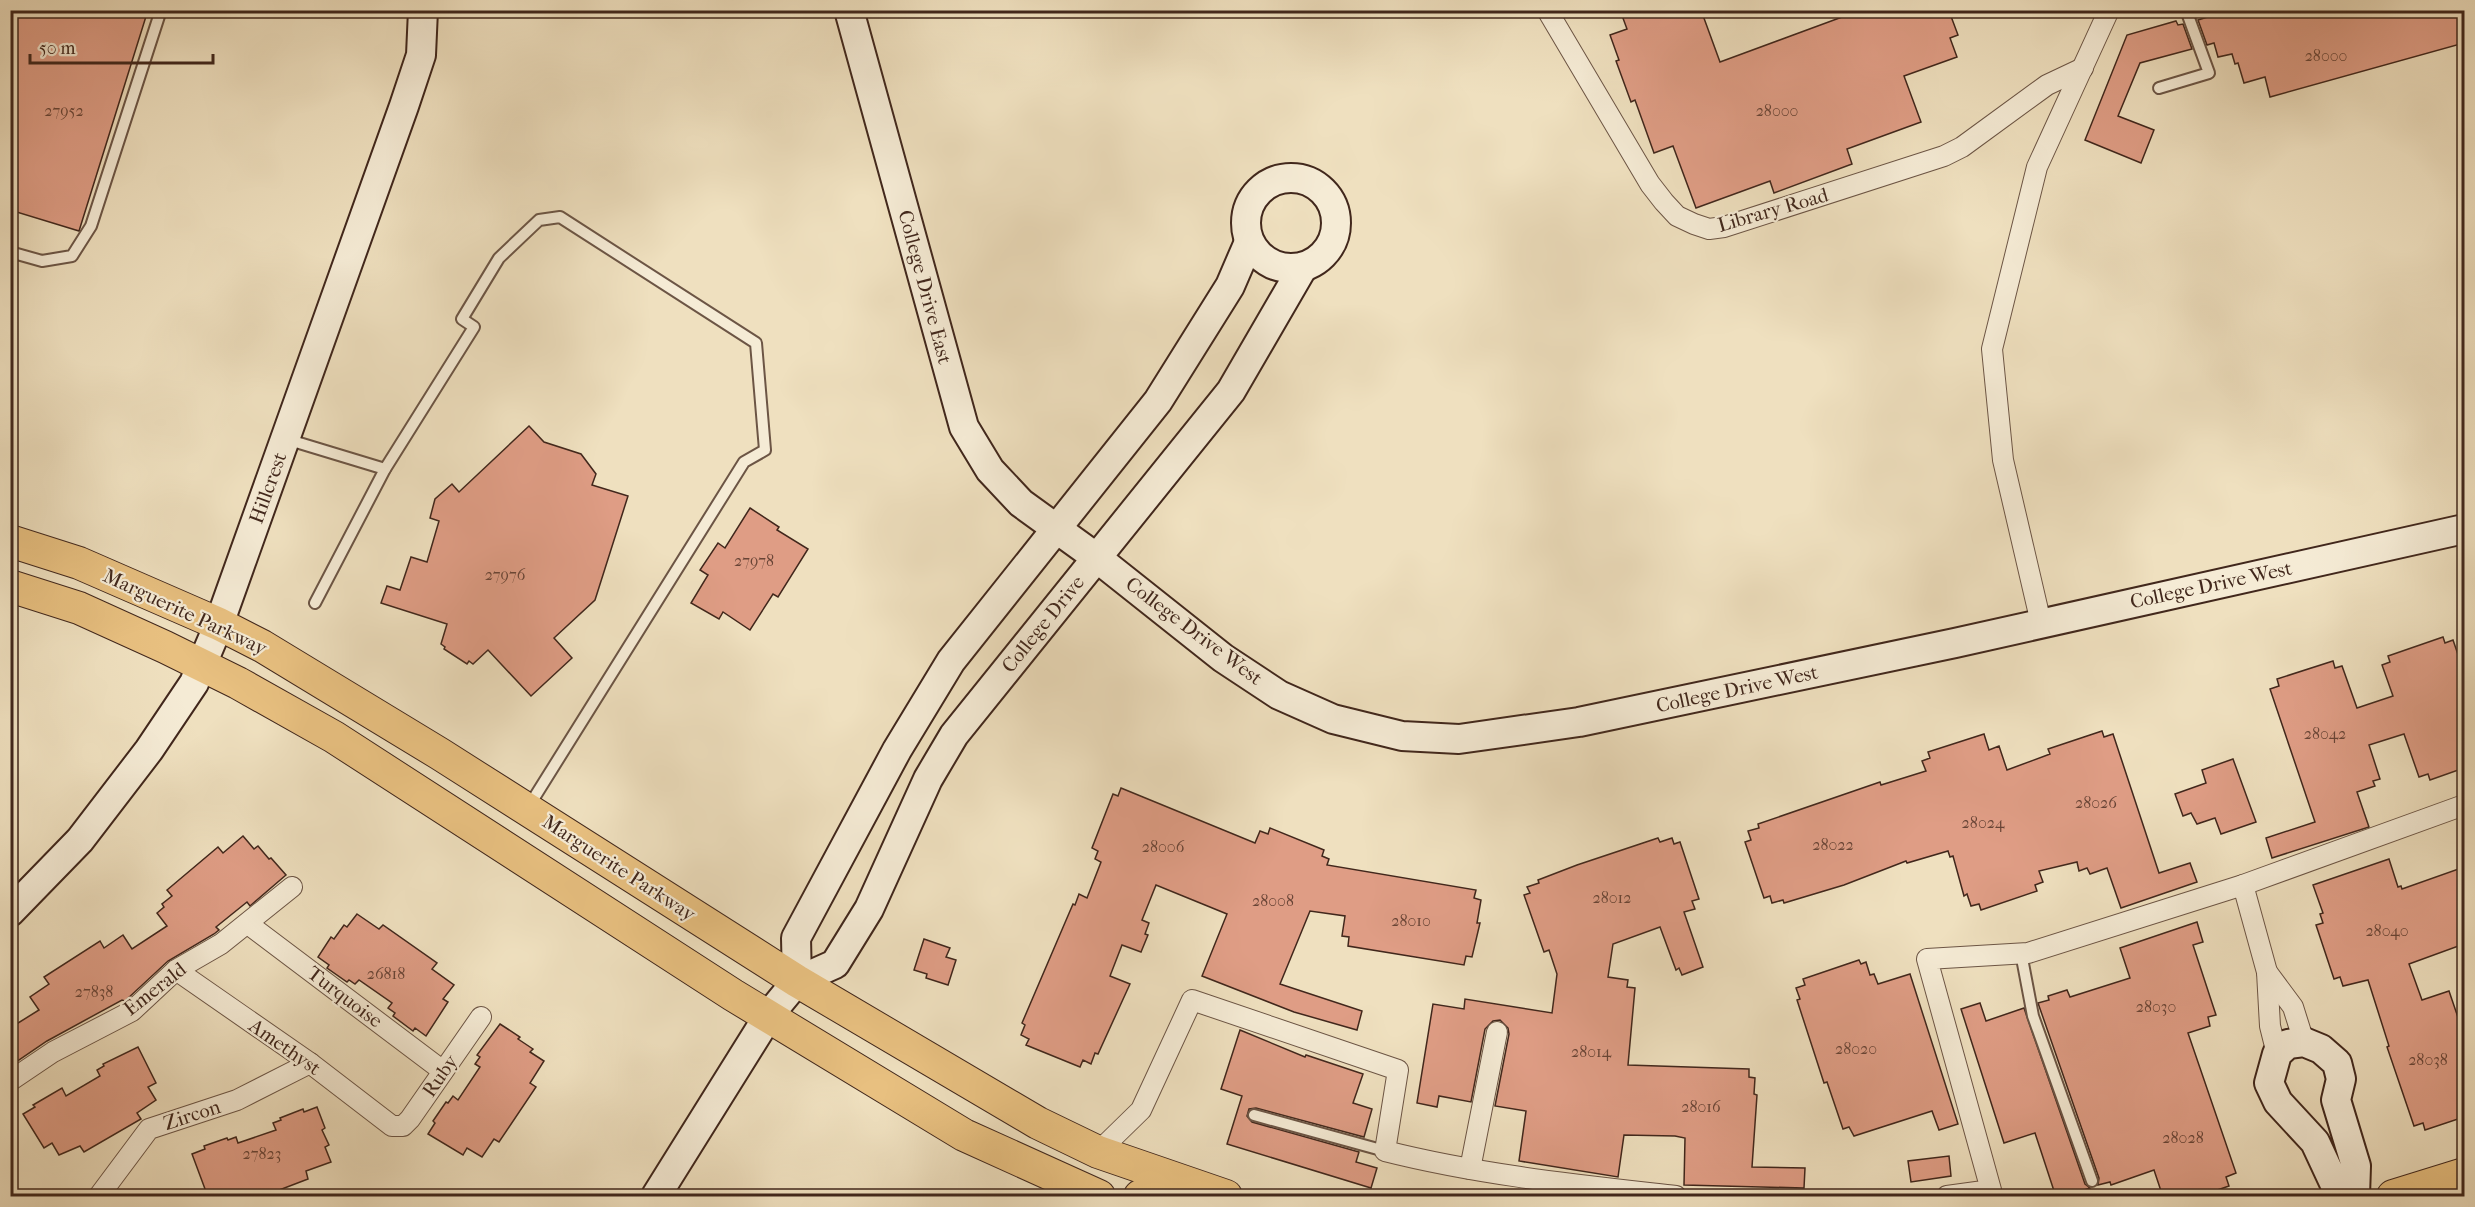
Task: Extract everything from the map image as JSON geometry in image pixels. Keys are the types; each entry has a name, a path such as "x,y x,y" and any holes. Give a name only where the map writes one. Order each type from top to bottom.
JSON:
{"main road":[{"name":"Marguerite Parkway","path":"10,542 79,563 219,624 262,646 527,809 797,981 1038,1124 1098,1152 1226,1197"},
{"name":"Marguerite Parkway","path":"10,586 79,608 202,664 334,737 733,995 964,1135 1099,1197"},
{"path":"2393,1197 2464,1174"},
{"path":"1140,1197 1151,1197"}],"street":[{"name":"Hillcrest","path":"10,912 80,840 183,702 202,664 219,624 286,439 421,55 423,10"},
{"name":"College Drive East","path":"849,10 964,427 990,470 1021,503 1058,529"},
{"name":"Library Road","path":"1547,10 1650,184 1677,216 1709,228 1724,227 1944,156 1962,147 2047,85 2083,68"},
{"path":"2041,623 2003,460 1992,349 2037,167 2109,10"},
{"name":"College Drive","path":"656,1197 769,1015 797,981 835,964 869,909 928,779 954,735 1231,391 1303,267 1318,260 1329,249 1335,235 1337,221 1334,207 1326,194 1316,185 1302,179 1288,178 1274,181 1252,198 1247,212 1246,228 1250,242"},
{"path":"797,981 796,938 897,750 951,661 1158,401 1230,286 1250,242"},
{"path":"1250,242 1257,252 1278,266 1303,267"},
{"name":"College Drive West","path":"1058,529 1223,658 1279,695 1333,719 1402,736 1459,739 1579,722 1955,644 2464,529"},
{"path":"1947,1197 1990,1190 1928,959 2021,953 2243,885 2464,805"},
{"path":"2243,885 2267,972 2270,1026 2277,1054 2269,1083 2278,1102 2315,1142 2336,1187 2344,1197"},
{"name":"Emerald","path":"10,1081 53,1052 132,1011 176,970 221,944 292,887"},
{"name":"Turquoise","path":"248,924 443,1071"},
{"name":"Amethyst","path":"176,970 310,1064 392,1126"},
{"path":"2267,972 2293,1007 2304,1042"},
{"path":"1098,1152 1141,1110 1192,1000 1398,1070 1385,1151 1436,1164 1676,1197"},
{"name":"Ruby","path":"392,1126 403,1126 410,1119 481,1017"},
{"path":"1470,1169 1497,1032"},
{"path":"2277,1054 2288,1044 2304,1042 2321,1049 2337,1063 2341,1079 2336,1100 2356,1166 2355,1197"},
{"name":"Zircon","path":"99,1197 149,1129 237,1100 310,1064"}],"lane":[{"path":"10,252 42,261 72,256 91,226 161,10"},
{"path":"2159,88 2209,73 2186,10"},
{"path":"315,603 385,469 474,327 462,319 499,258 539,220 560,217 756,343 765,450 744,462 527,809"},
{"path":"286,439 385,469"},
{"path":"2021,953 2033,1016 2092,1181"},
{"path":"1254,1115 1385,1151"}],"building":[{"path":"10,10 148,10 79,231 10,210"},
{"path":"1620,10 1701,10 1720,62 1861,10 1949,11 1958,35 1950,38 1957,57 1904,76 1921,122 1847,149 1852,164 1774,193 1770,181 1696,208 1673,146 1654,153 1635,100 1631,102 1616,61 1619,60 1610,35 1627,29"},
{"path":"2230,10 2464,10 2464,43 2270,97 2265,77 2244,83 2238,63 2235,64 2232,54 2218,57 2214,43 2207,45 2198,20"},
{"path":"2176,21 2178,25 2183,24 2192,49 2140,63 2118,116 2154,130 2141,163 2085,140 2127,35"},
{"path":"529,426 544,442 581,454 596,474 592,485 628,496 595,600 554,638 572,658 531,696 488,650 473,664 469,661 467,664 444,649 445,647 441,644 447,624 381,603 387,586 400,590 411,557 427,562 439,521 430,518 435,499 452,484 459,492"},
{"path":"750,508 779,527 777,530 808,549 778,597 773,594 750,630 723,612 719,619 691,603 708,575 700,570 718,543 725,548"},
{"path":"2443,637 2445,643 2453,640 2464,672 2464,768 2430,780 2428,774 2419,777 2404,734 2369,745 2380,779 2373,781 2375,786 2357,792 2369,827 2272,858 2266,838 2315,822 2270,689 2279,686 2277,679 2333,661 2335,668 2342,666 2357,708 2393,696 2382,665 2390,662 2388,656"},
{"path":"2102,731 2104,737 2113,734 2159,873 2190,863 2197,882 2121,908 2107,868 2090,874 2087,868 2079,871 2077,862 2039,871 2043,882 2035,885 2037,891 1981,910 1979,904 1971,906 1967,894 1964,896 1953,856 1950,857 1948,851 1907,863 1906,861 1844,885 1784,903 1783,900 1772,903 1770,896 1764,898 1745,842 1751,840 1748,831 1759,828 1758,824 1880,782 1881,785 1926,771 1922,761 1930,758 1928,752 1984,734 1989,750 1999,746 2007,770 2050,754 2048,749"},
{"path":"2233,759 2256,822 2221,834 2215,818 2197,824 2191,813 2183,816 2175,794 2206,783 2202,770"},
{"path":"1121,788 1255,843 1260,831 1268,834 1270,828 1324,850 1322,856 1329,859 1327,865 1476,890 1474,898 1481,900 1477,923 1480,923 1472,957 1466,956 1464,965 1348,946 1349,937 1342,936 1345,916 1310,911 1280,984 1362,1011 1357,1030 1294,1012 1202,976 1227,914 1156,885 1142,920 1149,923 1145,934 1148,935 1141,952 1122,945 1110,976 1130,984 1098,1054 1095,1053 1091,1064 1083,1060 1080,1067 1026,1045 1029,1039 1021,1035 1025,1025 1022,1023 1073,904 1075,905 1079,894 1087,898 1101,862 1095,859 1098,851 1092,848 1113,794 1118,796"},
{"path":"243,836 254,849 258,846 286,875 250,906 247,902 216,927 219,930 214,934 168,961 125,1001 122,1000 47,1041 10,1066 10,1028 39,1010 30,997 49,984 44,977 100,941 104,948 123,935 132,949 167,926 157,913 164,907 162,904 172,896 167,890 218,847 223,853"},
{"path":"1658,838 1660,842 1672,838 1674,844 1680,842 1699,899 1692,901 1695,909 1684,912 1703,967 1682,975 1679,968 1676,970 1660,927 1613,944 1608,977 1628,980 1627,987 1635,988 1628,1065 1749,1069 1749,1077 1755,1078 1754,1094 1757,1095 1752,1167 1805,1168 1804,1188 1684,1185 1685,1138 1675,1136 1624,1135 1618,1177 1519,1161 1526,1111 1495,1106 1509,1034 1508,1028 1500,1020 1493,1021 1485,1029 1471,1102 1439,1096 1437,1107 1417,1103 1433,1004 1464,1009 1465,999 1552,1013 1557,974 1549,950 1544,952 1524,895 1530,893 1527,887 1539,883 1538,880 1577,865"},
{"path":"2389,859 2398,887 2401,886 2402,889 2464,867 2464,944 2409,964 2422,1000 2449,991 2464,1035 2464,1117 2425,1130 2423,1123 2414,1126 2387,1047 2389,1046 2368,980 2343,986 2340,977 2334,979 2316,925 2323,923 2320,914 2323,913 2313,885"},
{"path":"357,914 379,929 383,925 437,963 432,969 454,985 443,999 448,1002 426,1036 415,1028 413,1031 393,1016 395,1013 388,1008 392,1003 359,980 355,984 349,980 347,982 327,968 329,965 318,957 331,937 334,939 344,925 347,927"},
{"path":"2197,922 2203,942 2193,945 2216,1015 2208,1017 2210,1026 2188,1033 2236,1173 2226,1177 2229,1186 2197,1197 2163,1197 2154,1170 2111,1185 2110,1182 2098,1185 2099,1178 2038,1003 2049,1000 2048,996 2067,990 2070,997 2130,978 2120,948"},
{"path":"924,939 950,948 946,957 956,960 948,985 926,978 927,974 914,970"},
{"path":"1859,960 1861,964 1866,962 1870,975 1874,974 1878,984 1910,974 1958,1124 1939,1130 1932,1111 1854,1136 1849,1127 1843,1129 1827,1082 1824,1083 1797,1000 1800,999 1796,988 1805,985 1803,979"},
{"path":"1980,1003 1986,1021 2024,1008 2085,1184 2090,1188 2056,1197 2035,1133 2004,1143 1961,1009"},
{"path":"500,1024 520,1037 518,1039 533,1049 530,1052 544,1061 530,1083 536,1087 499,1142 494,1139 482,1157 467,1148 463,1155 428,1134 435,1123 433,1121 446,1102 448,1103 453,1096 458,1100 480,1067 475,1064 480,1057 477,1055"},
{"path":"1240,1030 1305,1057 1306,1055 1363,1074 1353,1103 1372,1109 1364,1137 1256,1108 1249,1109 1247,1116 1252,1122 1359,1152 1356,1162 1377,1168 1371,1188 1227,1144 1242,1096 1221,1089"},
{"path":"138,1047 156,1083 148,1087 156,1100 137,1113 141,1119 84,1152 80,1146 59,1155 52,1143 44,1148 23,1114 35,1107 33,1105 62,1088 66,1096 100,1076 97,1070 104,1066 103,1064"},
{"path":"317,1107 325,1128 322,1130 329,1145 325,1147 331,1162 306,1171 308,1179 261,1197 208,1197 192,1154 205,1149 204,1146 227,1138 228,1140 236,1137 238,1143 276,1130 273,1123 281,1120 280,1118 303,1109 304,1112"},
{"path":"1949,1156 1951,1176 1911,1182 1908,1161"}]}
